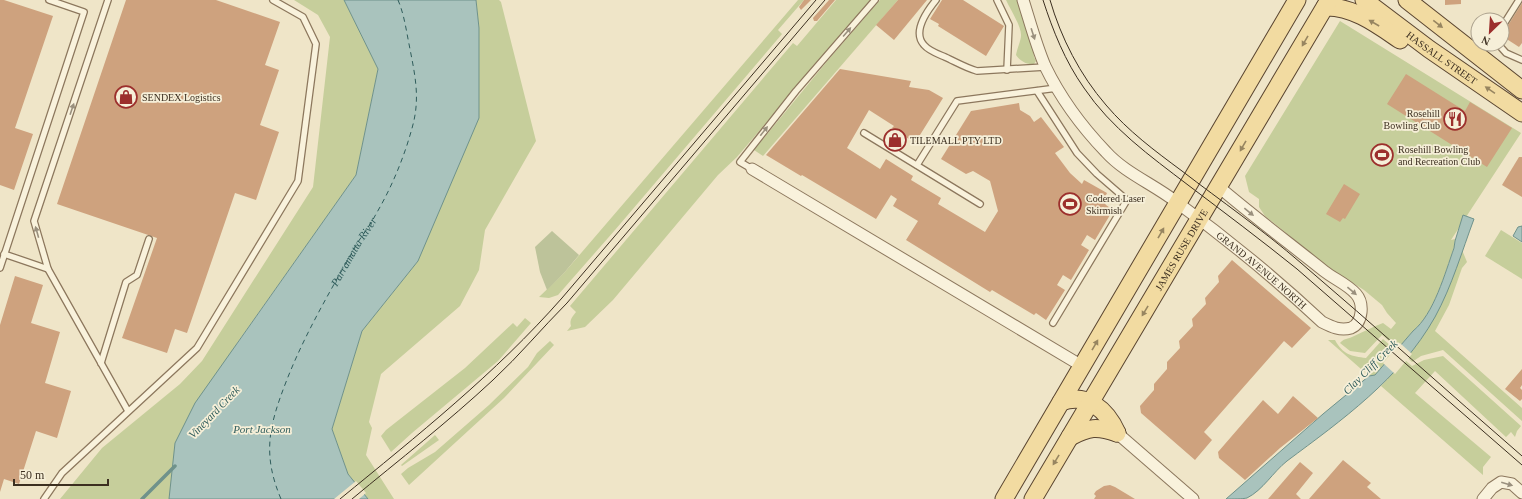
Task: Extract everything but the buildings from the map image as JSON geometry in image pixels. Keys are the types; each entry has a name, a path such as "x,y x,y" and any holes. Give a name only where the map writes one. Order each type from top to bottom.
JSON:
{"main road":[{"path":"1004,499 1297,0"},
{"name":"HASSALL STREET","path":"1364,0 1429,49 1522,112"},
{"path":"1408,0 1522,90"},
{"path":"1327,4 1350,11 1374,23 1430,60 1457,68"},
{"name":"JAMES RUSE DRIVE","path":"1033,499 1327,4"},
{"path":"1061,402 1085,399 1111,420 1117,433"},
{"path":"1070,437 1088,429 1097,428 1104,428 1117,433"}],"street":[{"name":"GRAND AVENUE NORTH","path":"1023,0 1039,52 1046,67 1058,88 1083,124 1107,154 1178,203 1236,247 1322,322 1336,328 1345,329 1353,327 1358,321 1361,313 1361,304 1357,294 1326,273 1219,187"},
{"path":"752,169 1082,366"},
{"path":"1117,433 1193,499"},
{"path":"1483,499 1492,488 1501,482 1512,484 1522,493"}],"lane":[{"path":"0,268 84,12 49,0"},
{"path":"108,0 34,221 48,269 128,411"},
{"path":"44,499 62,473 197,348 298,181 316,44 303,18 273,0"},
{"path":"752,169 740,162 796,91 875,0"},
{"path":"936,0 920,26 920,39 922,44 932,51 970,69 984,71 1046,67"},
{"path":"997,0 1009,26 1007,70"},
{"path":"1510,14 1519,0"},
{"path":"1504,52 1522,60"},
{"path":"917,165 957,101 1058,88"},
{"path":"1037,91 1077,153 1097,174 1127,200 1053,323"},
{"path":"864,133 980,204"},
{"path":"101,363 126,282 137,275 149,240"},
{"path":"4,254 48,269"}],"green space":[{"path":"294,0 344,0 378,69 356,175 237,343 235,352 173,499 60,499 102,448 180,384 202,361 313,187 330,37 318,15"},
{"path":"476,0 499,0 501,2 536,141 485,230 479,270 460,306 381,374 369,422 372,428 366,455 394,499 368,499 348,474 332,429 362,331 418,261 479,28"},
{"path":"798,0 804,0 778,30 782,34 615,230 558,295 549,298 539,297 564,273"},
{"path":"836,0 871,0 737,157 718,175 613,300 585,327 567,331 571,326 571,320 576,312 570,306 793,43 797,46"},
{"path":"880,0 898,0 763,156 754,150 829,59"},
{"path":"1006,0 1019,0 1032,38 1034,57 1036,61 1034,64 1024,62 1016,55 1021,38 1021,32"},
{"name":"Rosehill Bowling and Recreation Club","path":"1340,21 1521,133 1451,240 1455,239 1454,247 1443,281 1427,314 1375,375 1369,376 1328,340 1335,340 1341,349 1348,354 1366,358 1383,339 1394,349 1396,347 1382,335 1365,353 1350,351 1340,343 1383,323 1391,329 1396,323 1382,305 1364,290 1329,268 1265,216 1259,207 1259,199 1249,192 1245,176"},
{"path":"1501,230 1522,243 1522,279 1485,256"},
{"path":"552,231 579,255 547,290 540,272 535,247"},
{"path":"1462,250 1467,262 1462,268 1449,305 1435,331 1522,408 1522,421 1443,350 1421,356 1412,362 1407,357 1433,319"},
{"path":"525,318 531,323 498,361 391,452 381,436 386,430 465,368 513,323 517,327"},
{"path":"550,341 554,345 504,398 409,485 401,474 408,468 435,452 489,405 528,367 537,353"},
{"path":"1443,356 1521,426 1515,437 1511,432 1506,437 1435,371 1415,393 1491,457 1483,467 1483,475 1381,386 1405,360 1412,366 1424,360"},
{"path":"435,435 439,440 402,466 401,465"}],"water":[{"name":"Port Jackson","path":"344,0 476,0 479,28 479,118 418,261 362,331 332,429 348,474 368,499 169,499 175,443 195,403 356,175 378,69"},
{"path":"1463,215 1474,219 1452,281 1435,317 1405,360 1349,414 1287,461 1253,495 1247,498 1226,499 1323,414 1369,376 1375,375 1420,324 1433,304 1443,281"},
{"path":"1522,226 1522,242 1513,236 1518,227"}],"pier":[{"path":"1400,343 1412,354 1395,374 1383,363"},
{"path":"356,481 366,493 359,499 334,499"}],"waterway":[{"name":"Vineyard Creek","path":"142,499 175,466"}],"ferry route":[{"path":"281,499 271,468 270,454 272,426 280,398 293,364 319,311 358,242 370,225 389,189 404,154 414,121 416,99 415,76 405,22 398,0"}],"tram line":[{"path":"340,499 455,403 536,326 562,298 816,0"},
{"path":"352,499 459,411 503,371 567,303 825,0"},
{"path":"1043,0 1055,34 1077,78 1106,116 1119,129 1132,141 1297,269 1522,465"},
{"path":"1050,0 1054,14 1072,56 1106,105 1123,123 1152,148 1287,251 1522,456"}],"place":[{"name":"SENDEX Logistics","path":"126,97"},
{"name":"Rosehill Bowling Club","path":"1455,119"},
{"name":"TILEMALL PTY LTD","path":"895,140"},
{"name":"Rosehill Bowling and Recreation Club","path":"1382,155"},
{"name":"Codered Laser Skirmish","path":"1070,204"}],"water label":[{"name":"Parramatta River","path":"353,251"},
{"name":"Clay Cliff Creek","path":"1370,367"}]}
